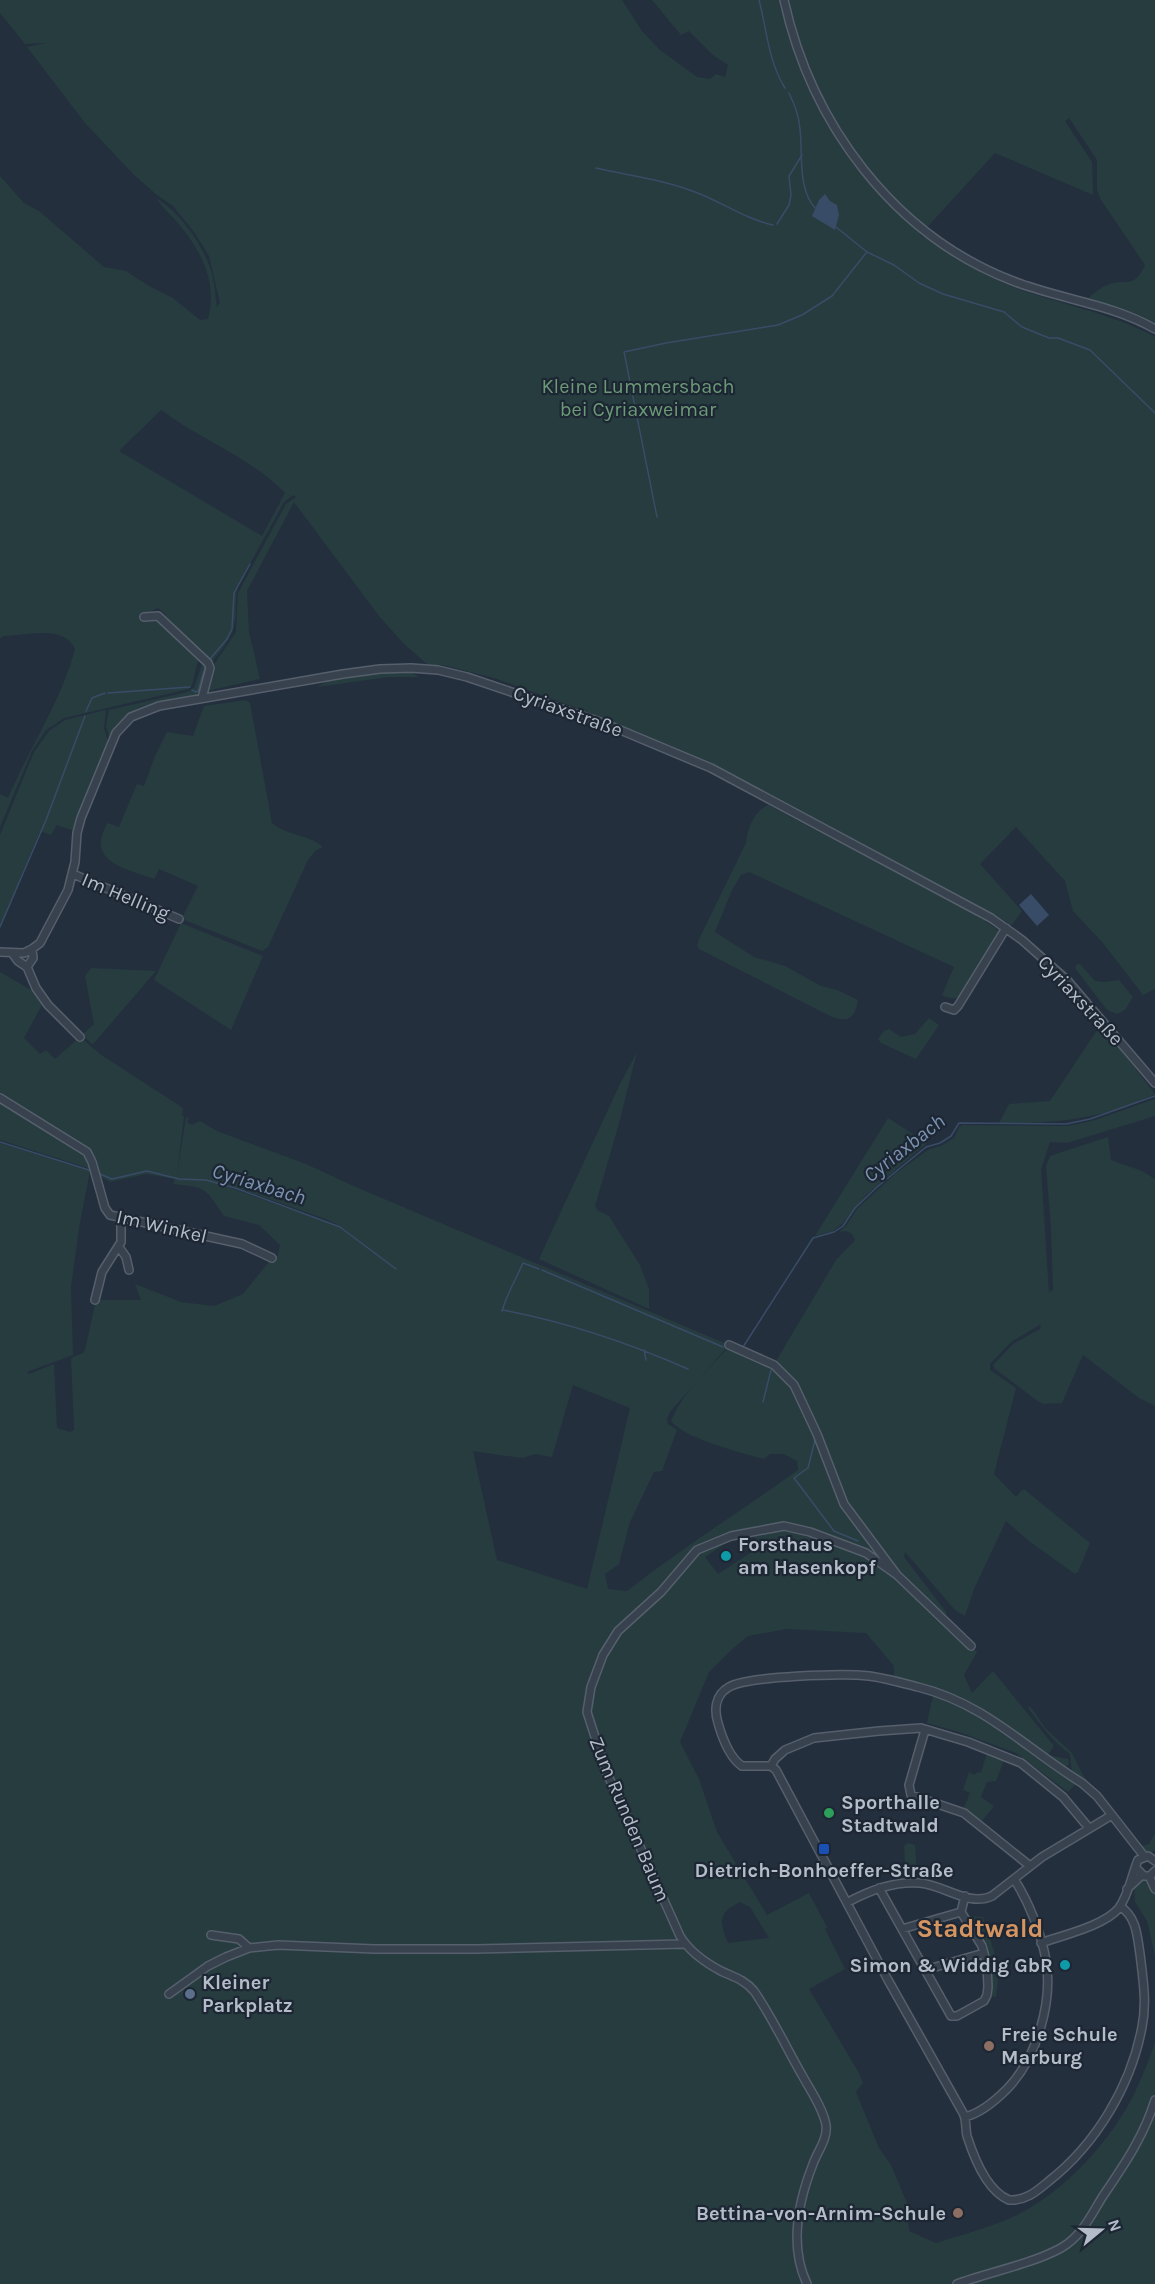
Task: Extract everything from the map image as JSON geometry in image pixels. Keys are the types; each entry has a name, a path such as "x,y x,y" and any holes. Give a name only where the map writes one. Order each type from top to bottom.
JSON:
{"street":[{"path":"784,0 807,76 836,131 879,188 914,222 956,252 1011,281 1118,314 1155,329"},
{"path":"144,617 158,616 207,662 210,668 202,698"},
{"name":"Cyriaxstraße","path":"27,967 33,958 32,949 45,934 68,890 73,874 77,833 84,807 111,744 121,726 131,717 150,708 380,669 426,669 467,676 606,724 711,768 974,908 1006,928 1067,980 1155,1083"},
{"name":"Im Helling","path":"73,874 179,919"},
{"path":"945,1007 954,1010 958,1006 1006,928"},
{"path":"0,952 24,952 32,949"},
{"path":"12,953 27,967 36,988 48,1005 80,1037"},
{"name":"Im Winkel","path":"0,1098 87,1152 107,1213 242,1244 272,1257"},
{"path":"95,1300 102,1272 118,1247 121,1218"},
{"path":"118,1247 126,1257 129,1270"},
{"path":"729,1345 774,1365 794,1384 817,1434 844,1504 897,1575 971,1646"},
{"name":"Zum Runden Baum","path":"807,2284 797,2257 796,2234 806,2185 823,2142 826,2125 817,2104 754,1991 746,1982 707,1962 684,1944 606,1771 587,1712 591,1687 603,1655 618,1631 661,1592 697,1550 731,1536 784,1526 810,1532 866,1553 897,1575"},
{"path":"1120,1905 1130,1913 1137,1928 1145,2009 1130,2070 1114,2104 1096,2132 1076,2156 1041,2188 1023,2199 1009,2200 1001,2196 976,2162 966,2134 965,2117 888,1980 776,1770 771,1766 742,1766 735,1760 716,1716 717,1702 726,1689 736,1684 768,1679 843,1674 870,1676 934,1691 985,1714 1090,1790 1149,1858 1149,1873 1155,1889"},
{"path":"771,1766 785,1750 814,1738 914,1728 925,1730 968,1742 1021,1763 1063,1797 1089,1828"},
{"path":"925,1730 909,1785 911,1795 964,1813 1030,1866"},
{"path":"848,1902 879,1888 919,1883 977,1900 984,1899 1030,1866 1112,1815"},
{"path":"1041,1943 1110,1916 1120,1905 1127,1889 1149,1873"},
{"path":"965,2117 985,2108 1009,2087 1026,2064 1036,2042 1043,2016 1047,1982 1046,1961 1028,1906 1014,1879"},
{"path":"879,1888 951,2016 957,2016 984,2001 987,1995 988,1975 984,1953 961,1912 965,1896"},
{"path":"902,1929 961,1912"},
{"path":"212,1935 239,1939 249,1948"},
{"path":"170,1994 208,1966 249,1948 278,1945 374,1949 475,1949 684,1944"},
{"path":"925,1970 984,1953"},
{"path":"957,2284 1045,2255 1071,2242 1125,2166 1146,2126 1155,2100"}],"green space":[{"name":"Kleine Lummersbach bei Cyriaxweimar","path":"0,0 622,0 642,31 660,50 697,77 710,79 716,74 725,77 728,65 713,55 689,31 681,35 652,0 1155,0 1155,325 1085,301 1105,286 1136,279 1145,265 1101,200 1097,190 1097,160 1069,118 1065,121 1092,162 1093,195 995,153 920,235 1004,283 1099,314 1155,337 1155,989 1143,995 1103,943 1073,911 1065,881 1016,827 980,864 1022,911 1012,925 742,780 673,747 577,708 494,678 443,665 428,665 403,643 379,616 294,502 247,591 249,632 260,679 207,691 213,666 236,632 238,593 286,504 296,497 293,495 284,502 240,582 237,592 232,633 211,663 163,619 166,615 158,608 141,616 142,618 155,617 199,656 189,689 64,718 46,730 32,751 0,827 0,794 8,798 62,688 75,649 70,641 53,634 3,636 0,639 0,176 24,203 39,211 104,267 126,271 173,298 200,320 208,319 211,292 200,255 186,233 156,198 183,221 197,242 212,274 217,307 220,303 209,256 194,232 173,206 134,175 85,123 27,47 45,43 25,44 0,13","holes":["161,410 241,459 285,493 262,536 119,451"]},
{"path":"203,661 208,665 200,693 159,702 136,711 126,717 109,737 106,726 109,710 187,692 194,688"},
{"path":"411,672 419,677 388,677 317,687 326,682 349,676"},
{"path":"246,700 250,703 272,823 323,847 316,850 308,860 268,947 262,951 182,919 198,886 159,869 154,879 120,867 106,857 101,842 107,823 119,827 137,784 144,786 167,732 193,736 204,706"},
{"path":"106,710 104,728 108,741 80,808 75,831 57,825 51,835 40,831 0,927 0,835 34,752 49,731 65,720"},
{"path":"768,805 968,910 998,930 968,988 956,998 942,995 954,967 749,872 741,875 732,890 715,932 754,957 785,966 821,986 837,990 858,1000 853,1015 846,1019 832,1017 699,949 697,946 699,939 746,843 752,821"},
{"path":"181,923 263,956 231,1030 154,980"},
{"path":"1077,964 1080,964 1095,981 1119,980 1133,997 1125,1010 1117,1014 1107,1010 1075,968"},
{"path":"91,968 156,971 92,1044 82,1035 94,1024 85,976"},
{"path":"0,972 33,991 42,1005 24,1038 40,1054 46,1050 55,1059 80,1037 100,1054 183,1108 177,1175 186,1117 189,1118 187,1122 192,1125 200,1121 217,1131 306,1164 729,1345 697,1381 729,1347 772,1368 836,1260 855,1240 852,1234 846,1231 840,1232 857,1209 895,1174 928,1150 954,1138 959,1127 963,1125 1067,1126 1092,1121 1155,1099 1155,1116 1067,1143 1050,1142 1041,1169 1049,1292 1053,1290 1046,1166 1050,1156 1108,1137 1111,1160 1142,1171 1155,1179 1155,1406 1139,1398 1083,1355 1062,1403 1039,1402 995,1369 993,1365 1013,1344 1040,1329 1041,1324 1011,1342 990,1364 990,1370 1016,1388 994,1474 1016,1497 1022,1490 1025,1490 1090,1543 1078,1572 1075,1574 1029,1541 1006,1521 974,1589 965,1616 955,1610 905,1552 904,1557 947,1613 942,1618 977,1652 964,1675 972,1693 993,1671 1054,1746 1048,1755 1068,1759 1069,1765 1061,1768 985,1711 949,1693 894,1677 894,1666 866,1633 786,1629 748,1636 709,1672 680,1742 699,1779 717,1832 767,1915 809,1893 827,1927 825,1929 845,1969 809,1989 859,2073 863,2083 856,2092 879,2148 891,2165 907,2203 909,2231 936,2243 1001,2222 1042,2200 1062,2185 1097,2150 1112,2130 1136,2090 1155,2043 1155,2284 0,2284 0,1143 90,1171 71,1287 73,1355 27,1372 29,1374 54,1364 57,1428 70,1432 74,1430 71,1358 85,1350 96,1300 141,1300 135,1284 181,1302 214,1306 243,1294 272,1258 277,1260 280,1245 259,1225 224,1216 208,1194 199,1188 173,1184 175,1179 146,1174 110,1182 100,1176 97,1160 90,1149 0,1093","holes":["211,1181 235,1187 328,1220 340,1226 375,1253 340,1227","696,1382 682,1400 671,1421 678,1428 714,1444 764,1459 770,1454 784,1454 797,1461 798,1470 627,1591 608,1589 605,1574 619,1564 630,1522 654,1472 662,1471 677,1430 668,1424 667,1419 670,1412","573,1385 630,1408 587,1589 497,1560 473,1451 523,1458 535,1454 552,1457","752,1534 761,1546 718,1574 705,1557 729,1541","740,1902 750,1907 769,1938 728,1943 722,1918"]},
{"path":"929,1018 939,1025 916,1059 881,1043 878,1039 884,1031 889,1029 901,1037 915,1034"},
{"path":"1101,1024 1155,1094 1117,1109 1079,1118 1060,1121 999,1123 1009,1104 1050,1101"},
{"path":"637,1052 595,1206 597,1210 609,1216 640,1265 649,1289 649,1309 539,1259"},
{"path":"0,1102 82,1152 91,1169 0,1140"},
{"path":"888,1118 927,1143 865,1196 842,1224 833,1231 815,1236"},
{"path":"933,1696 986,1718 1076,1784 1068,1792 1016,1753 927,1723"},
{"path":"1030,1706 1046,1729 1072,1753 1084,1777 1142,1846 1149,1844 1155,1833 1155,1850 1145,1852 1072,1773 1070,1754 1048,1733 1028,1708"},
{"path":"987,1753 1005,1758 996,1781 987,1782 981,1797 994,1806 981,1822 963,1809 970,1793 963,1790 969,1772 975,1775 981,1772"},
{"path":"908,1843 915,1845 917,1877 906,1878 904,1846"},
{"path":"1142,1880 1148,1880 1155,1892 1155,1956 1147,1921 1135,1902 1134,1885"},
{"name":"Stadtwald","path":"966,1916 983,1917 995,1954 992,1955 998,1981 996,1997 989,1996 989,1966"}],"water":[{"path":"825,194 837,205 839,215 835,230 812,216 819,200"},
{"path":"1031,894 1049,915 1037,926 1019,905"}],"waterway":[{"path":"759,0 771,56 785,88"},
{"path":"789,93 799,124 802,172 806,193 817,210"},
{"path":"777,224 789,205 791,195 789,176 802,155"},
{"path":"596,168 687,189 754,219 773,225"},
{"path":"836,227 867,252 894,265 919,283 943,294 1004,312 1022,327 1090,350 1155,413"},
{"path":"657,517 624,352 778,325 802,315 832,296 866,253"},
{"path":"210,659 227,639 232,629 234,593 250,564"},
{"path":"192,690 198,691 206,664"},
{"path":"108,693 190,687"},
{"path":"86,711 92,698 105,693"},
{"path":"0,927 46,820 85,716"},
{"name":"Cyriaxbach","path":"743,1347 813,1238 834,1232 843,1226 855,1208 877,1187 926,1147 940,1143 951,1136 959,1123 1066,1124 1090,1119 1155,1096"},
{"name":"Cyriaxbach","path":"0,1142 92,1171"},
{"name":"Cyriaxbach","path":"100,1174 112,1179 147,1171 179,1179 206,1180 235,1188 340,1227 396,1269"},
{"name":"Cyriaxbach","path":"502,1311 523,1263 539,1269"},
{"name":"Cyriaxbach","path":"542,1270 723,1347"},
{"name":"Cyriaxbach","path":"503,1310 597,1334 688,1369"},
{"path":"644,1350 646,1360"},
{"path":"763,1402 771,1370"},
{"path":"815,1440 808,1468 794,1478 834,1531 858,1541"}],"place":[{"name":"Forsthaus am Hasenkopf","path":"726,1556"},
{"name":"Sporthalle Stadtwald","path":"829,1813"},
{"name":"Dietrich-Bonhoeffer-Straße","path":"824,1849"},
{"name":"Simon & Widdig GbR","path":"1065,1965"},
{"name":"Kleiner Parkplatz","path":"190,1994"},
{"name":"Freie Schule Marburg","path":"989,2046"},
{"name":"Bettina-von-Arnim-Schule","path":"958,2213"}],"district":[{"name":"Stadtwald","path":"980,1928"}]}
